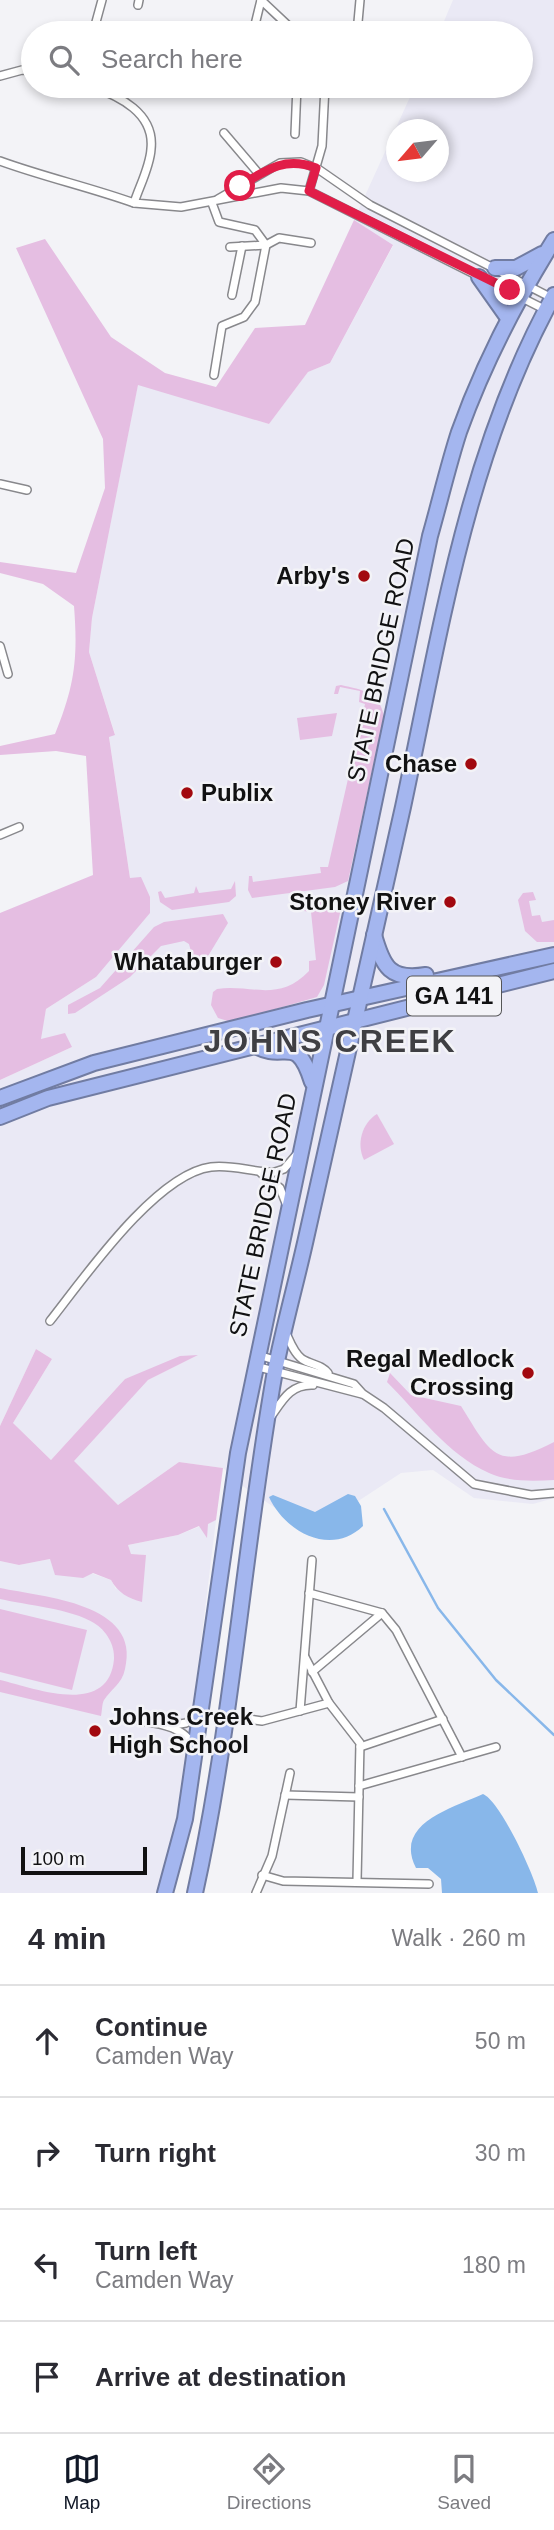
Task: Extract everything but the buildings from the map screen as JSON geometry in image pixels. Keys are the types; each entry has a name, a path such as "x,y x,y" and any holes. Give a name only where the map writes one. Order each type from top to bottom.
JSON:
{"highway":[{"path":"495,268 525,265 551,244"},
{"name":"STATE BRIDGE ROAD","path":"166,1893 185,1819 226,1518 256,1361 330,1005 400,691 430,536 458,434 481,375 508,318 551,244"},
{"path":"479,277 508,318"},
{"name":"STATE BRIDGE ROAD","path":"195,1893 233,1717 252,1513 277,1366 464,527 496,423 519,360 551,301"},
{"path":"374,933 381,959 395,974 408,978 440,972 458,977"},
{"name":"GA 141","path":"0,1098 94,1063 330,1005 554,955"},
{"name":"GA 141","path":"0,1117 48,1098 554,971"},
{"path":"254,1045 265,1052 286,1050 300,1057 309,1067 313,1086"}],"street":[{"path":"97,21 103,0"},
{"path":"256,21 261,0 283,21"},
{"path":"358,21 360,0"},
{"path":"0,76 21,73"},
{"path":"124,98 144,119 152,148 134,203"},
{"path":"295,134 296,98"},
{"path":"309,191 322,146 324,98"},
{"path":"224,133 259,174"},
{"path":"0,161 50,179 85,186 134,203 181,207 281,188 309,191 479,277 551,301"},
{"path":"212,202 280,163 301,162 316,168 370,205 495,268 525,291 551,301"},
{"path":"212,202 219,222 255,230 266,245 255,302 244,317 222,326 214,375"},
{"path":"230,247 266,245 279,238 311,243"},
{"path":"233,295 242,246"},
{"path":"0,484 27,490"},
{"path":"0,646 8,674"},
{"path":"0,835 19,827"},
{"path":"50,1321 92,1266 151,1202 182,1176 211,1167 233,1167 260,1173 284,1169 300,1151"},
{"path":"260,1173 280,1188 288,1208"},
{"path":"285,1332 296,1354 303,1360 324,1367 328,1374"},
{"path":"256,1361 328,1374 354,1384 362,1394"},
{"path":"277,1366 326,1385 362,1394 384,1408 474,1485 531,1495 554,1493"},
{"path":"268,1421 293,1389 307,1384 326,1385"},
{"path":"300,1711 312,1560"},
{"path":"309,1593 382,1613 396,1630 462,1757"},
{"path":"312,1671 382,1613"},
{"path":"304,1657 330,1703 360,1747 357,1881"},
{"path":"233,1717 262,1721 330,1703"},
{"path":"168,1726 186,1723 201,1710"},
{"path":"131,1719 168,1726 188,1737 195,1752"},
{"path":"360,1747 443,1719"},
{"path":"359,1786 496,1747"},
{"path":"256,1893 272,1856 290,1773"},
{"path":"285,1795 359,1797"},
{"path":"262,1875 283,1881 429,1884"}],"shaded area":[{"path":"453,0 554,0 554,1498 533,1504 474,1498 433,1470 401,1473 311,1532 244,1487 223,1468 179,1462 118,1505 73,1461 148,1380 196,1356 125,1379 51,1460 13,1423 52,1359 36,1349 0,1426 0,1080 72,1047 40,1039 46,1009 96,977 130,878 109,736 115,734 89,652 92,618 138,384 269,424 308,372 330,363 393,246 354,220 386,150 386,182 449,182 449,119 400,119 410,98 533,98 533,21 444,21"},
{"path":"354,220 393,245 330,363 308,372 269,424 138,385 92,618 89,652 115,735 109,737 130,878 141,877 150,897 150,913 96,977 46,1009 41,1039 65,1033 72,1047 0,1080 0,913 93,875 86,756 56,751 0,755 0,746 55,734 71,686 76,641 74,606 43,584 0,573 0,562 76,573 105,488 103,439 16,248 45,239 111,337 165,373 216,387 255,328 305,325"},
{"path":"341,685 369,693 382,708 384,716 348,881 335,887 252,898 248,890 249,876 252,876 253,882 321,873 320,867 328,867 365,704 359,702 360,691 340,687 338,694 334,694 336,686"},
{"path":"337,713 332,736 300,740 297,718"},
{"path":"235,881 236,896 229,902 172,910 160,902 158,892 161,891 165,898 194,893 196,886 199,893 231,889"},
{"path":"533,892 536,900 529,901 532,916 540,915 542,922 554,920 554,942 537,942 525,931 518,900 523,893"},
{"path":"330,900 338,906 340,913 324,985 317,997 231,1022 218,1018 211,1005 213,992 217,989 264,990 287,987 309,971 309,961 316,960 311,912 304,911 311,903"},
{"path":"223,914 228,923 199,971 189,971 195,966 189,944 184,941 161,946 130,977 75,1013 68,1014 68,1005 100,988 154,927 164,922"},
{"path":"377,1114 394,1144 364,1160 362,1134"},
{"path":"36,1349 52,1359 13,1423 51,1460 125,1379 180,1356 198,1355 148,1380 74,1461 118,1505 179,1462 223,1468 216,1520 208,1524 207,1538 199,1526 178,1535 128,1545 131,1554 146,1555 142,1602 124,1594 111,1580 93,1573 83,1578 55,1575 50,1559 19,1565 0,1561 0,1426"},
{"path":"390,1373 411,1395 461,1406 480,1436 497,1453 519,1456 554,1442 554,1480 504,1478 489,1473 460,1456 387,1382"},
{"name":"Johns Creek High School","path":"216,1520 174,1861 163,1893 0,1893 0,1561 19,1565 50,1559 111,1580 116,1589 146,1555 131,1554 128,1545 178,1535"},
{"path":"0,1588 85,1607 104,1617 119,1630 126,1647 124,1674 104,1700 101,1716 0,1692 0,1680 68,1695 85,1694 99,1688 109,1677 114,1659 109,1638 94,1623 61,1611 0,1599"},
{"path":"0,1609 87,1630 72,1690 0,1672"}],"water":[{"path":"348,1494 355,1496 361,1506 363,1526 350,1535 323,1540 297,1530 276,1510 269,1497 273,1495 315,1512"},
{"path":"483,1794 490,1799 507,1823 538,1893 442,1893 441,1879 428,1868 416,1868 411,1852 413,1839 419,1829 430,1819"}],"waterway":[{"path":"384,1509 438,1608 496,1680 554,1735"}],"place":[{"name":"Arby's","path":"364,576"},
{"name":"Chase","path":"471,764"},
{"name":"Publix","path":"187,793"},
{"name":"Stoney River","path":"450,902"},
{"name":"Whataburger","path":"276,962"},
{"name":"Regal Medlock Crossing","path":"528,1373"},
{"name":"Johns Creek High School","path":"95,1731"}],"district":[{"name":"JOHNS CREEK","path":"330,1041"}],"route":[{"path":"240,186 280,163 301,162 316,168 309,191 407,242 510,290"}]}
